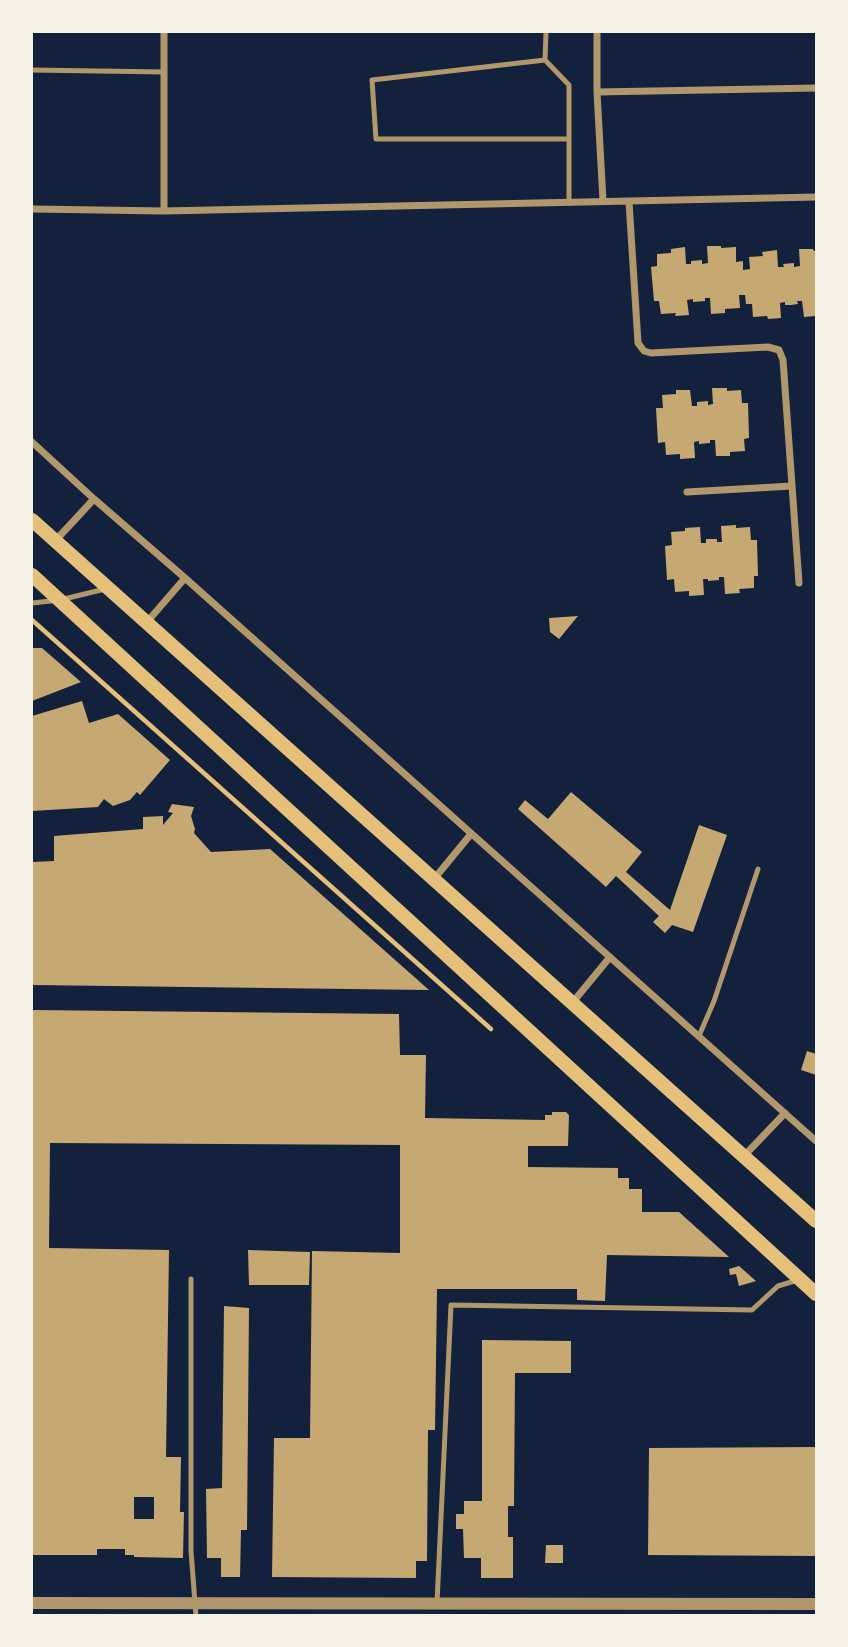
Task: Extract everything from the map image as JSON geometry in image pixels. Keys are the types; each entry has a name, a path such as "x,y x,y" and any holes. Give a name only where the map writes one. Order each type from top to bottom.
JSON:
{"main road":[{"path":"32,520 817,1221"},
{"path":"32,575 817,1294"}],"street":[{"path":"164,32 164,211"},
{"path":"597,32 597,92 603,201"},
{"path":"597,92 817,88"},
{"path":"32,209 164,211 817,197"},
{"path":"629,202 638,343 644,351 651,353 768,347 779,350 783,360 799,583"},
{"path":"32,442 817,1142"},
{"path":"687,492 792,486"},
{"path":"55,541 94,499"},
{"path":"146,623 185,578"},
{"path":"434,879 471,834"},
{"path":"573,1002 610,957"},
{"path":"744,1156 785,1113"},
{"path":"32,1603 196,1609 438,1604 529,1610 817,1604"}],"lane":[{"path":"546,32 545,60 569,85 569,203"},
{"path":"545,60 372,80 376,139 568,139"},
{"path":"32,70 164,72"},
{"path":"32,603 60,600 108,589"},
{"path":"699,1036 714,1001 758,869"},
{"path":"191,1279 191,1551 196,1609"},
{"path":"438,1604 451,1305 752,1310 778,1286 801,1279"}],"path":[{"path":"32,620 498,1035"}],"building":[{"path":"707,246 736,247 736,262 743,261 743,270 750,269 749,257 763,256 762,252 777,250 778,267 794,263 794,267 800,266 799,249 813,249 816,251 816,316 804,317 802,301 797,301 798,304 791,305 780,303 781,318 753,317 752,304 746,304 745,295 739,295 740,308 725,309 725,313 711,314 710,298 705,298 705,301 687,300 689,315 661,314 659,301 654,301 651,267 657,266 657,254 671,253 671,249 685,247 686,264 702,260 702,264 708,263"},
{"path":"712,388 741,390 742,403 748,403 749,438 744,439 745,451 730,452 730,456 716,456 715,440 710,440 710,443 694,442 695,458 680,459 680,454 666,455 665,442 658,443 656,408 663,408 662,395 676,394 676,390 690,390 692,406 697,406 697,402 708,401 708,405 713,404"},
{"path":"736,525 736,528 750,527 751,540 757,540 758,576 754,576 754,588 725,594 724,577 719,577 719,580 703,579 704,595 689,596 689,591 675,592 674,579 667,580 665,546 672,545 671,532 700,527 701,543 706,543 706,539 722,542 721,526"},
{"path":"578,616 559,639 550,632 549,618"},
{"path":"32,648 42,648 81,682 32,701"},
{"path":"82,701 89,723 118,714 170,760 140,795 137,792 130,800 113,806 104,799 98,807 32,811 32,716"},
{"path":"571,792 642,852 626,872 670,910 699,825 727,835 693,932 672,925 665,933 653,922 659,916 616,876 606,887 518,809 525,800 548,819"},
{"path":"172,804 194,807 191,816 194,833 211,852 270,849 429,990 32,985 32,862 54,861 54,836 143,829 143,817 163,816 163,825 173,813 168,812"},
{"path":"32,1010 399,1014 400,1055 426,1055 425,1118 545,1120 545,1115 552,1115 552,1112 566,1112 569,1115 568,1146 528,1146 528,1167 618,1168 618,1178 629,1178 629,1189 642,1189 642,1212 679,1212 729,1257 607,1255 605,1301 577,1300 577,1289 437,1289 435,1430 428,1430 427,1561 416,1561 416,1578 272,1577 274,1438 310,1438 312,1251 400,1253 400,1145 50,1143 49,1248 169,1250 166,1457 181,1457 183,1558 134,1557 125,1555 125,1549 97,1549 97,1555 32,1555","holes":["134,1497 154,1497 154,1519 134,1519"]},
{"path":"807,1051 816,1054 816,1075 801,1070"},
{"path":"248,1250 310,1252 309,1285 249,1285"},
{"path":"739,1266 756,1281 739,1286 736,1274 730,1275 729,1269"},
{"path":"224,1306 249,1308 247,1530 241,1530 240,1577 221,1577 221,1558 207,1558 206,1489 222,1488"},
{"path":"482,1340 571,1341 571,1373 515,1373 514,1506 508,1506 508,1537 513,1537 513,1578 481,1578 481,1558 464,1558 463,1529 456,1529 456,1514 464,1514 464,1501 482,1501"},
{"path":"816,1447 816,1556 648,1555 649,1448"},
{"path":"546,1545 563,1545 563,1563 545,1563"}]}
